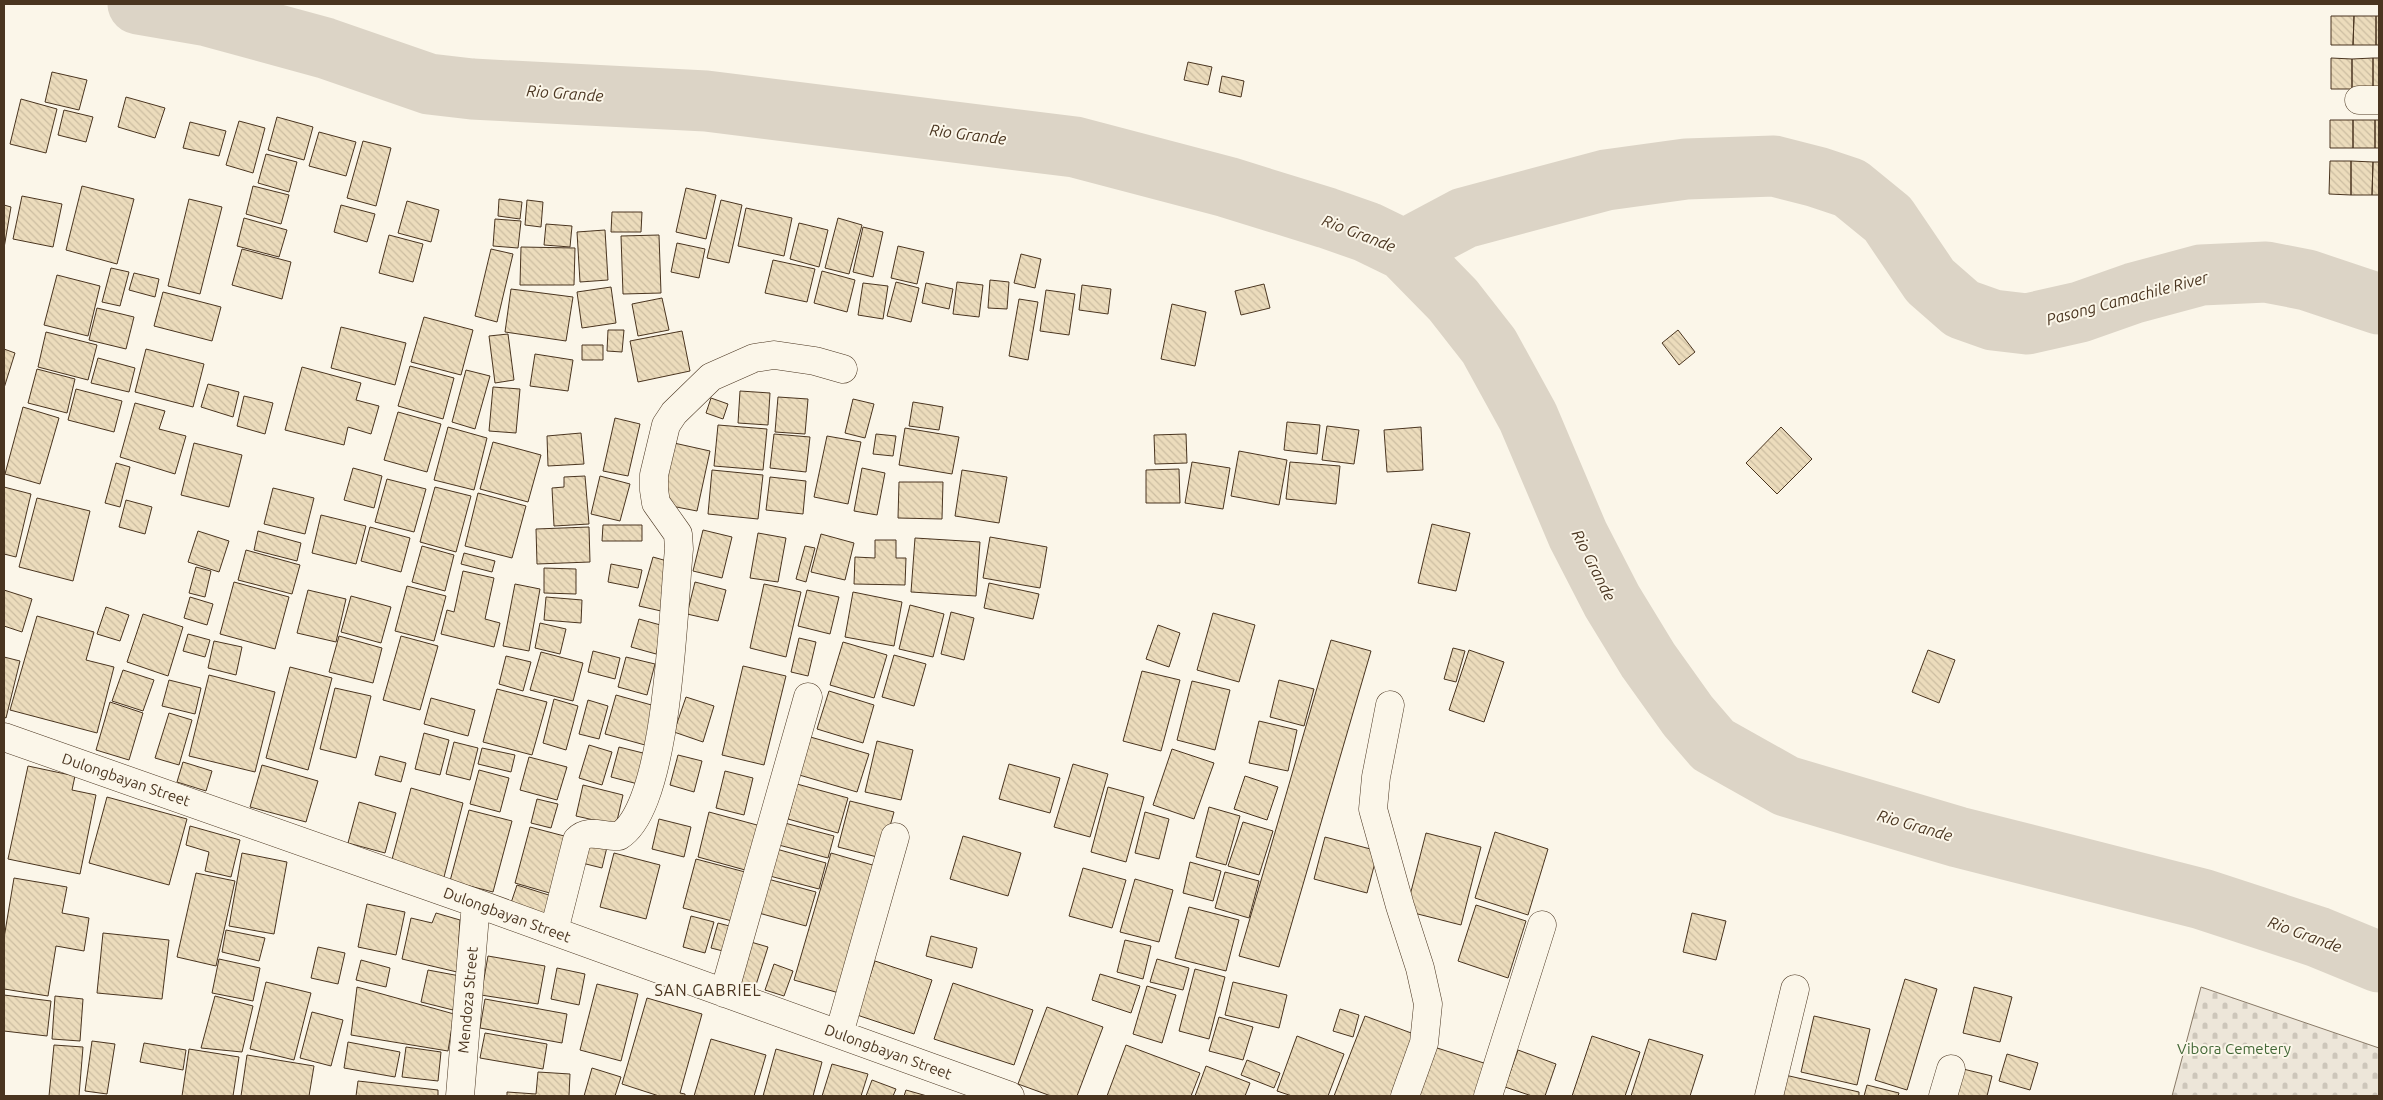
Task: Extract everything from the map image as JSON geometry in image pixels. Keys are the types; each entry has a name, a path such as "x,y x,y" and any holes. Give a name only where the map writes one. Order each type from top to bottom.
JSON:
{"street":[{"path":"554,931 577,840 582,834 592,833 619,836 630,825 646,796 661,736 679,549 678,534 656,503 654,490 654,475 666,425 674,412 711,377 754,358 774,356 815,361 843,369"},
{"path":"724,993 808,698"},
{"path":"1390,705 1376,777 1373,809 1400,906 1420,968 1428,1004 1424,1043 1405,1096"},
{"name":"Dulongbayan Street","path":"4,737 476,903 1010,1096"},
{"path":"839,1034 894,836"},
{"name":"Mendoza Street","path":"460,1096 476,903"},
{"path":"1488,1096 1542,925"},
{"path":"1769,1096 1795,989"},
{"path":"1943,1096 1950,1069"}],"green space":[{"name":"Vibora Cemetery","path":"2201,987 2379,1048 2379,1096 2172,1096"}],"building":[{"path":"2331,16 2354,16 2353,45 2331,45"},
{"path":"2354,16 2376,16 2376,45 2353,45"},
{"path":"2376,16 2379,16 2379,45 2376,45"},
{"path":"2331,58 2352,59 2352,89 2331,89"},
{"path":"2373,58 2379,58 2379,89 2373,89"},
{"path":"2373,58 2373,89 2352,89 2352,59"},
{"path":"1188,62 1212,67 1208,85 1184,80"},
{"path":"52,72 87,80 79,110 45,102"},
{"path":"1222,76 1244,81 1241,97 1219,92"},
{"path":"126,97 165,108 155,138 118,127"},
{"path":"21,99 57,109 46,153 10,144"},
{"path":"64,110 93,117 86,142 58,135"},
{"path":"277,117 313,127 304,160 268,150"},
{"path":"2330,120 2353,120 2353,148 2330,148"},
{"path":"2353,120 2375,120 2375,148 2353,148"},
{"path":"2375,120 2379,120 2379,148 2375,148"},
{"path":"239,121 265,128 253,173 226,165"},
{"path":"190,122 226,131 219,156 183,148"},
{"path":"319,132 356,142 346,176 309,166"},
{"path":"363,141 391,148 376,206 347,198"},
{"path":"266,154 297,162 289,192 258,183"},
{"path":"2330,161 2351,161 2351,195 2329,194"},
{"path":"2351,161 2373,162 2372,195 2351,195"},
{"path":"2373,162 2379,162 2379,195 2372,195"},
{"path":"82,186 134,199 117,264 66,250"},
{"path":"253,186 289,195 281,224 246,214"},
{"path":"686,188 716,195 706,239 676,232"},
{"path":"22,196 62,204 53,247 13,239"},
{"path":"189,199 222,207 200,294 168,286"},
{"path":"499,199 522,202 520,219 498,216"},
{"path":"527,200 543,202 541,227 525,225"},
{"path":"721,200 742,205 729,263 707,258"},
{"path":"407,201 439,210 431,242 398,233"},
{"path":"4,205 11,207 4,248"},
{"path":"341,205 375,214 367,242 334,232"},
{"path":"746,208 792,218 784,256 738,246"},
{"path":"612,212 642,212 641,232 611,232"},
{"path":"244,218 287,230 279,257 237,246"},
{"path":"838,218 862,225 849,274 825,268"},
{"path":"495,219 521,221 518,248 493,246"},
{"path":"799,223 828,230 819,267 790,259"},
{"path":"546,224 572,226 570,247 544,245"},
{"path":"863,227 883,232 873,277 853,272"},
{"path":"605,230 608,280 580,282 577,232"},
{"path":"389,235 423,244 413,282 379,273"},
{"path":"659,235 661,293 623,294 621,236"},
{"path":"677,243 705,249 699,278 671,272"},
{"path":"898,246 924,252 917,284 891,278"},
{"path":"521,247 575,248 574,285 520,285"},
{"path":"242,249 291,262 282,299 232,285"},
{"path":"491,249 513,254 497,322 475,316"},
{"path":"1021,254 1041,259 1035,288 1014,283"},
{"path":"773,260 815,269 807,302 765,293"},
{"path":"111,268 129,272 120,306 102,302"},
{"path":"822,271 855,280 847,312 814,303"},
{"path":"134,273 159,279 155,297 129,290"},
{"path":"57,275 100,286 88,336 44,325"},
{"path":"990,280 1009,282 1007,309 988,308"},
{"path":"896,282 919,288 911,322 887,316"},
{"path":"957,282 983,285 979,317 953,314"},
{"path":"863,283 888,286 883,319 858,315"},
{"path":"926,283 953,289 949,309 922,303"},
{"path":"1264,284 1270,308 1241,315 1235,291"},
{"path":"1082,285 1111,289 1108,314 1079,310"},
{"path":"611,287 616,323 582,328 577,292"},
{"path":"511,289 573,297 566,341 505,332"},
{"path":"1046,290 1075,294 1069,335 1040,331"},
{"path":"163,292 221,307 212,341 154,326"},
{"path":"662,298 669,330 638,336 632,304"},
{"path":"1019,299 1038,302 1028,360 1009,356"},
{"path":"1172,304 1206,312 1195,366 1161,359"},
{"path":"97,308 134,317 126,349 89,340"},
{"path":"424,317 473,330 461,375 411,362"},
{"path":"341,327 406,343 395,385 331,368"},
{"path":"608,330 624,330 622,352 607,351"},
{"path":"1678,330 1695,352 1679,365 1662,343"},
{"path":"682,331 690,371 638,382 630,341"},
{"path":"46,332 97,345 88,380 38,367"},
{"path":"508,334 514,380 495,383 489,336"},
{"path":"582,345 603,345 603,360 582,360"},
{"path":"4,349 15,353 4,388"},
{"path":"146,349 204,364 193,407 135,392"},
{"path":"535,354 573,360 568,391 530,386"},
{"path":"98,358 135,368 129,392 91,383"},
{"path":"410,366 454,378 443,419 398,406"},
{"path":"302,367 361,383 356,400 379,406 371,434 348,427 344,445 285,430"},
{"path":"37,369 75,379 67,413 28,403"},
{"path":"466,370 490,376 475,429 452,422"},
{"path":"208,384 239,392 233,417 201,407"},
{"path":"493,387 520,389 516,433 489,431"},
{"path":"76,389 122,401 114,432 68,420"},
{"path":"740,391 770,393 768,425 738,423"},
{"path":"244,396 273,403 265,434 237,426"},
{"path":"778,397 808,399 805,434 775,432"},
{"path":"711,398 728,404 723,419 706,413"},
{"path":"853,399 874,404 865,438 845,433"},
{"path":"913,402 943,407 939,430 909,426"},
{"path":"135,403 165,411 159,429 186,436 175,474 120,457"},
{"path":"23,407 59,418 40,484 5,474"},
{"path":"398,412 441,424 427,472 384,460"},
{"path":"615,418 640,424 628,476 603,471"},
{"path":"1287,422 1320,425 1317,454 1284,450"},
{"path":"718,425 767,429 763,470 714,466"},
{"path":"1327,426 1359,430 1354,464 1322,460"},
{"path":"448,427 487,438 474,490 434,480"},
{"path":"1421,427 1423,470 1387,472 1384,430"},
{"path":"1781,427 1812,459 1777,494 1746,463"},
{"path":"905,428 959,437 952,474 899,465"},
{"path":"581,433 584,464 548,466 547,436"},
{"path":"774,434 810,437 806,472 770,468"},
{"path":"876,434 896,436 893,456 873,454"},
{"path":"1186,434 1187,463 1155,464 1154,435"},
{"path":"827,436 861,442 848,504 814,497"},
{"path":"493,442 541,455 528,502 480,489"},
{"path":"194,443 242,455 229,507 181,495"},
{"path":"674,443 710,451 697,511 661,504"},
{"path":"1239,451 1287,460 1279,505 1231,496"},
{"path":"1192,462 1230,468 1223,509 1185,503"},
{"path":"1290,462 1340,466 1336,504 1286,499"},
{"path":"116,463 130,467 120,507 105,503"},
{"path":"353,468 382,476 374,508 344,500"},
{"path":"862,468 885,473 877,515 854,511"},
{"path":"1179,469 1180,503 1146,503 1146,470"},
{"path":"712,470 763,475 758,519 708,514"},
{"path":"962,470 1007,477 999,523 955,516"},
{"path":"585,476 589,524 554,526 552,488 564,487 564,477"},
{"path":"600,476 630,484 620,521 591,514"},
{"path":"770,477 806,481 803,514 766,510"},
{"path":"387,479 426,489 414,532 375,522"},
{"path":"899,482 943,482 942,519 898,518"},
{"path":"4,487 31,494 16,557 4,554"},
{"path":"435,487 471,496 456,552 420,542"},
{"path":"273,488 314,498 305,534 264,524"},
{"path":"478,493 526,506 512,558 465,546"},
{"path":"37,498 90,511 73,581 19,567"},
{"path":"126,500 152,507 145,534 119,527"},
{"path":"321,515 366,526 356,564 312,553"},
{"path":"1432,524 1470,533 1456,591 1418,583"},
{"path":"603,525 642,525 642,541 602,541"},
{"path":"370,527 410,538 401,572 361,561"},
{"path":"589,527 590,562 537,564 536,529"},
{"path":"703,530 732,537 722,578 693,571"},
{"path":"198,531 229,541 219,572 188,562"},
{"path":"258,531 301,543 297,561 254,550"},
{"path":"758,533 786,538 778,582 750,578"},
{"path":"821,534 854,543 845,580 811,572"},
{"path":"990,537 1047,547 1040,588 983,578"},
{"path":"915,538 980,542 976,596 911,592"},
{"path":"875,540 896,540 896,558 906,558 905,585 854,584 855,557 875,558"},
{"path":"422,546 454,555 445,591 412,582"},
{"path":"805,546 815,548 806,582 796,579"},
{"path":"246,550 300,565 292,594 238,580"},
{"path":"464,553 495,561 492,572 461,564"},
{"path":"653,557 674,563 661,611 639,606"},
{"path":"611,564 642,570 638,588 608,582"},
{"path":"196,567 211,571 205,597 189,593"},
{"path":"544,568 576,569 576,594 544,593"},
{"path":"463,571 494,578 485,619 500,623 494,647 441,634 447,610 454,612"},
{"path":"234,582 289,597 275,649 220,634"},
{"path":"695,582 726,590 718,621 687,614"},
{"path":"989,583 1039,594 1033,619 984,608"},
{"path":"515,584 540,589 529,651 503,646"},
{"path":"764,584 801,592 786,657 750,648"},
{"path":"407,586 446,596 434,641 395,631"},
{"path":"4,590 32,599 22,632 4,626"},
{"path":"308,590 346,599 336,642 297,633"},
{"path":"807,590 839,597 830,634 798,626"},
{"path":"853,592 902,602 894,646 845,637"},
{"path":"351,596 391,607 381,643 341,632"},
{"path":"190,597 213,604 207,625 184,618"},
{"path":"546,597 582,600 581,623 544,620"},
{"path":"910,605 944,614 933,657 899,649"},
{"path":"106,607 129,615 120,641 97,634"},
{"path":"951,612 974,618 964,660 941,654"},
{"path":"1213,613 1255,625 1239,682 1197,670"},
{"path":"143,614 183,627 168,676 127,662"},
{"path":"37,616 94,632 86,660 114,667 97,733 10,710"},
{"path":"639,619 664,626 656,654 631,647"},
{"path":"540,623 566,629 560,654 535,648"},
{"path":"1158,625 1180,633 1169,667 1146,659"},
{"path":"188,634 210,640 205,657 183,651"},
{"path":"339,636 382,648 373,683 329,672"},
{"path":"401,636 438,646 420,710 383,700"},
{"path":"799,638 816,642 808,676 791,672"},
{"path":"1331,640 1371,651 1279,967 1239,956"},
{"path":"214,641 242,647 236,675 208,668"},
{"path":"843,642 887,655 874,698 830,685"},
{"path":"1453,648 1465,651 1456,682 1444,679"},
{"path":"1469,650 1504,662 1484,722 1449,710"},
{"path":"1928,650 1955,660 1939,703 1912,692"},
{"path":"593,651 620,658 615,679 588,672"},
{"path":"541,652 583,663 573,701 530,690"},
{"path":"894,655 926,664 914,706 882,697"},
{"path":"506,656 531,662 523,691 499,684"},
{"path":"4,657 20,661 6,718 4,717"},
{"path":"626,657 655,664 647,695 618,687"},
{"path":"743,666 786,676 764,765 722,755"},
{"path":"290,667 332,678 308,770 266,758"},
{"path":"123,670 154,680 143,711 112,701"},
{"path":"1142,671 1180,680 1161,751 1123,741"},
{"path":"209,675 275,692 255,772 189,756"},
{"path":"169,680 201,688 195,714 162,706"},
{"path":"1279,680 1314,689 1304,726 1270,717"},
{"path":"1192,681 1230,690 1215,750 1177,740"},
{"path":"335,688 371,696 356,758 320,749"},
{"path":"497,689 547,702 532,755 483,742"},
{"path":"829,691 874,705 863,743 817,729"},
{"path":"616,695 655,706 645,745 605,734"},
{"path":"686,697 714,706 703,742 674,732"},
{"path":"431,698 475,710 468,736 424,724"},
{"path":"554,699 578,706 566,750 543,743"},
{"path":"588,700 608,706 599,739 579,734"},
{"path":"110,702 143,713 129,760 96,750"},
{"path":"169,713 192,720 179,765 155,758"},
{"path":"1259,721 1297,730 1288,771 1249,763"},
{"path":"424,733 449,740 440,775 415,769"},
{"path":"807,736 869,754 857,792 796,774"},
{"path":"877,741 913,750 901,800 865,792"},
{"path":"454,742 478,748 470,780 446,774"},
{"path":"589,745 612,752 602,785 579,778"},
{"path":"619,747 647,754 638,784 611,777"},
{"path":"482,748 515,755 511,772 478,764"},
{"path":"1172,749 1214,763 1194,819 1153,805"},
{"path":"678,755 702,761 694,792 670,785"},
{"path":"380,756 406,763 401,782 375,775"},
{"path":"529,757 567,767 557,800 520,790"},
{"path":"183,762 212,771 206,791 177,782"},
{"path":"1009,764 1060,778 1050,813 999,799"},
{"path":"1073,764 1108,774 1090,837 1054,827"},
{"path":"262,765 318,781 306,822 250,807"},
{"path":"28,766 75,776 72,790 96,795 80,874 8,859"},
{"path":"479,770 509,778 500,812 470,804"},
{"path":"725,771 753,778 744,815 716,808"},
{"path":"1245,776 1278,787 1267,820 1234,809"},
{"path":"797,784 848,798 838,833 788,819"},
{"path":"583,785 623,795 616,825 576,816"},
{"path":"1108,787 1144,797 1126,862 1091,852"},
{"path":"411,788 463,803 444,877 391,863"},
{"path":"107,797 187,819 169,885 89,863"},
{"path":"537,799 558,804 551,828 531,823"},
{"path":"850,801 894,812 881,858 838,847"},
{"path":"359,802 396,813 385,853 348,843"},
{"path":"1209,807 1240,816 1226,865 1196,857"},
{"path":"469,810 512,821 493,892 450,881"},
{"path":"709,812 768,828 756,873 698,857"},
{"path":"1145,812 1169,819 1159,859 1135,853"},
{"path":"659,819 691,827 684,857 652,849"},
{"path":"781,822 834,836 828,858 775,844"},
{"path":"1243,822 1273,831 1259,875 1228,866"},
{"path":"190,826 240,840 231,877 205,871 209,852 186,845"},
{"path":"530,827 568,837 553,894 515,883"},
{"path":"1495,832 1548,849 1528,915 1475,898"},
{"path":"1426,833 1481,847 1461,925 1406,911"},
{"path":"963,836 1021,853 1008,896 950,879"},
{"path":"1325,837 1378,851 1367,893 1314,879"},
{"path":"588,842 607,847 602,868 582,863"},
{"path":"773,848 826,863 819,889 766,875"},
{"path":"242,853 287,862 274,934 229,926"},
{"path":"614,853 660,865 646,919 600,907"},
{"path":"831,853 876,866 839,993 794,980"},
{"path":"696,859 745,872 732,921 683,908"},
{"path":"1190,862 1221,871 1213,901 1183,893"},
{"path":"1083,868 1126,880 1112,928 1069,916"},
{"path":"1225,872 1259,881 1249,918 1215,908"},
{"path":"196,873 235,881 216,966 177,957"},
{"path":"14,878 67,887 62,913 89,918 84,951 56,946 48,996 4,989 4,938"},
{"path":"764,878 816,892 806,926 755,912"},
{"path":"1135,879 1173,890 1159,942 1120,932"},
{"path":"517,885 555,897 549,916 511,903"},
{"path":"367,904 405,912 396,955 358,947"},
{"path":"1476,905 1526,921 1508,978 1458,961"},
{"path":"1189,907 1239,920 1226,971 1175,958"},
{"path":"436,913 460,920 457,972 402,959 411,918 432,923"},
{"path":"1692,913 1726,921 1716,960 1683,952"},
{"path":"691,916 714,922 705,953 683,947"},
{"path":"718,923 737,928 731,953 711,948"},
{"path":"226,930 265,938 259,961 222,952"},
{"path":"103,933 169,940 162,999 97,993"},
{"path":"931,936 977,948 972,968 926,956"},
{"path":"744,940 768,947 755,988 732,981"},
{"path":"1125,940 1151,946 1143,979 1117,972"},
{"path":"318,947 345,953 338,984 311,978"},
{"path":"488,956 545,966 538,1004 481,995"},
{"path":"219,959 260,968 253,1001 212,993"},
{"path":"1157,959 1189,968 1183,990 1150,982"},
{"path":"361,960 390,968 386,987 356,980"},
{"path":"875,961 932,980 914,1034 857,1015"},
{"path":"774,964 793,971 784,996 765,990"},
{"path":"557,968 585,974 579,1005 551,999"},
{"path":"1195,969 1225,977 1209,1039 1179,1031"},
{"path":"428,970 460,976 453,1010 421,1002"},
{"path":"1100,974 1140,986 1131,1013 1092,1000"},
{"path":"1905,979 1937,989 1907,1090 1875,1080"},
{"path":"266,982 311,993 294,1060 250,1049"},
{"path":"1233,982 1287,995 1279,1028 1225,1015"},
{"path":"953,983 1033,1010 1014,1065 934,1039"},
{"path":"597,984 638,994 621,1061 580,1050"},
{"path":"1147,986 1176,995 1162,1043 1133,1034"},
{"path":"357,987 454,1014 448,1051 351,1035"},
{"path":"1974,987 2012,997 2000,1042 1963,1033"},
{"path":"4,995 51,1001 47,1036 4,1031"},
{"path":"55,996 83,999 80,1041 52,1039"},
{"path":"215,996 253,1006 242,1052 201,1048"},
{"path":"647,998 702,1014 680,1093 685,1094 685,1096 659,1096 622,1084"},
{"path":"485,999 567,1014 562,1043 480,1028"},
{"path":"1047,1007 1103,1027 1077,1096 1051,1096 1018,1084"},
{"path":"1340,1009 1359,1015 1353,1037 1333,1031"},
{"path":"312,1012 343,1020 331,1066 300,1058"},
{"path":"1365,1016 1414,1034 1391,1096 1334,1096"},
{"path":"1814,1016 1870,1029 1857,1085 1801,1072"},
{"path":"1219,1017 1253,1027 1243,1060 1209,1051"},
{"path":"485,1033 547,1044 543,1069 480,1058"},
{"path":"1297,1036 1344,1054 1328,1096 1292,1096 1277,1091"},
{"path":"1592,1036 1640,1052 1625,1096 1572,1096"},
{"path":"711,1039 766,1055 754,1096 694,1096"},
{"path":"1649,1039 1703,1055 1690,1096 1631,1096"},
{"path":"92,1041 115,1044 107,1094 85,1091"},
{"path":"348,1042 400,1052 395,1077 344,1068"},
{"path":"144,1043 186,1050 183,1070 140,1062"},
{"path":"54,1045 83,1047 79,1096 49,1096"},
{"path":"1126,1045 1200,1073 1191,1096 1107,1096"},
{"path":"1431,1046 1490,1065 1480,1096 1414,1096"},
{"path":"406,1047 441,1052 438,1081 402,1077"},
{"path":"189,1049 239,1057 233,1096 182,1096"},
{"path":"776,1049 822,1062 813,1096 763,1096"},
{"path":"1518,1050 1556,1064 1545,1096 1532,1096 1505,1087"},
{"path":"2007,1054 2038,1063 2030,1090 1999,1081"},
{"path":"247,1055 314,1066 309,1096 241,1096"},
{"path":"1247,1060 1280,1073 1274,1088 1241,1075"},
{"path":"832,1064 868,1074 861,1096 822,1096"},
{"path":"1206,1066 1250,1083 1245,1096 1195,1096"},
{"path":"592,1068 621,1077 615,1096 584,1096"},
{"path":"1959,1068 1992,1076 1987,1096 1952,1096"},
{"path":"538,1072 570,1074 569,1096 507,1096 507,1092 536,1094"},
{"path":"1785,1075 1859,1092 1859,1096 1780,1096"},
{"path":"872,1080 896,1089 893,1096 866,1096"},
{"path":"358,1081 438,1090 438,1096 356,1096"},
{"path":"1867,1085 1899,1093 1898,1096 1864,1096"},
{"path":"906,1090 927,1096 904,1096"}],"waterway":[{"name":"Rio Grande","path":"138,4 208,16 325,48 429,84 472,89 706,101 1075,147 1227,187 1367,232 1404,250 1453,300 1489,346 1528,417 1578,535 1612,601 1648,660 1688,716 1713,745 1786,786 1958,837 2202,899 2318,937 2379,962"},
{"name":"Pasong Camachile River","path":"1404,250 1464,218 1606,180 1686,169 1774,166 1850,188 1888,219 1930,281 1962,309 1993,320 2027,324 2080,312 2134,293 2201,275 2266,272 2307,280 2379,304"}],"district":[{"name":"SAN GABRIEL","path":"708,990"}]}
